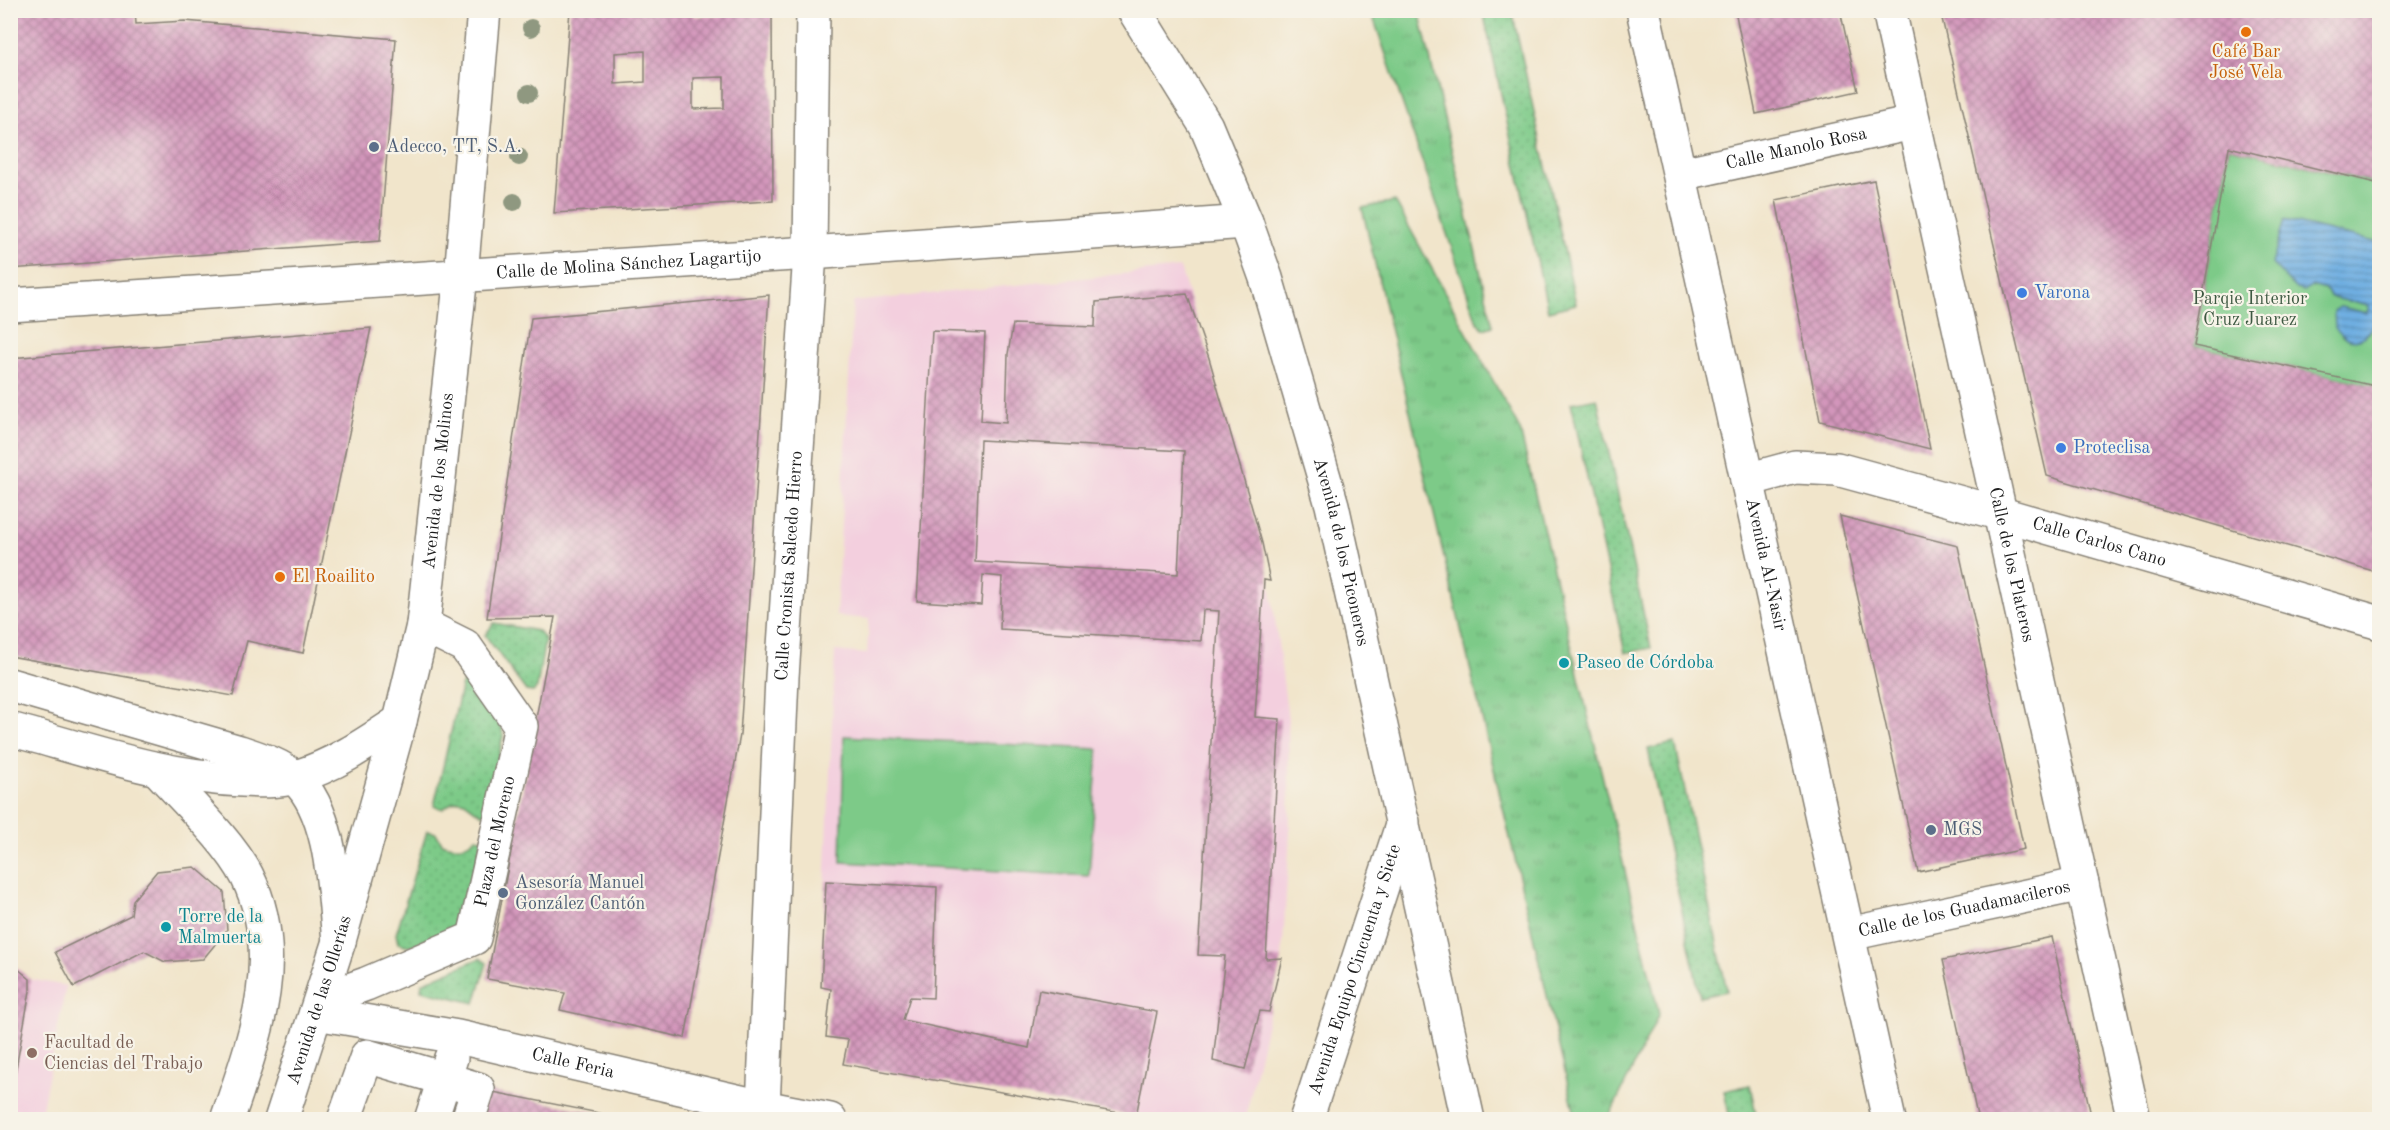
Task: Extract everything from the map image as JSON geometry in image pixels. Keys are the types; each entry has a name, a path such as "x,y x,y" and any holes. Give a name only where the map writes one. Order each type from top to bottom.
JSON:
{"street":[{"name":"Avenida de los Molinos","path":"339,941 400,721 423,625 460,275 484,10"},
{"name":"Calle Cronista Salcedo Hierro","path":"762,1113 782,677 810,253 813,10"},
{"name":"Avenida de los Piconeros","path":"1134,10 1206,126 1246,222 1266,278 1332,505 1468,1119"},
{"name":"Avenida Al-Nasir","path":"1643,10 1889,1119"},
{"name":"Calle de los Plateros","path":"1888,10 2134,1119"},
{"name":"Calle Manolo Rosa","path":"1680,174 1913,123"},
{"name":"Calle de Molina Sánchez Lagartijo","path":"10,305 1246,222"},
{"name":"Calle Carlos Cano","path":"1747,480 1795,467 1837,469 2379,623"},
{"name":"Plaza del Moreno","path":"319,1006 474,938 520,726 465,645 423,625"},
{"name":"Avenida de las Ollerías","path":"10,686 240,752 267,762 295,778 315,806 331,866 339,941 280,1119"},
{"path":"10,729 159,771 218,779 264,781 295,778 341,759 400,721"},
{"path":"159,771 216,833 246,875 262,917 265,964 262,1009 227,1119"},
{"name":"Avenida Equipo Cincuenta y Siete","path":"1306,1119 1403,822"},
{"name":"Calle de los Guadamacileros","path":"1849,933 2082,884"},
{"name":"Calle Feria","path":"319,1006 458,1037 762,1113 830,1119"},
{"path":"431,1119 458,1037"},
{"path":"344,1119 366,1056 478,1089 468,1119"}],"shaded area":[{"path":"1180,268 1209,358 1262,543 1270,581 1288,719 1290,834 1282,958 1245,1119 1150,1119 843,1064 848,1040 826,1037 831,989 821,987 835,651 867,654 869,619 836,616 853,302"},
{"name":"Facultad de Ciencias del Trabajo","path":"10,962 30,979 66,986 40,1119 11,1119"}],"green space":[{"path":"1371,11 1419,11 1493,326 1484,329 1477,322"},
{"path":"1483,11 1512,11 1576,304 1548,311"},
{"name":"Parqie Interior Cruz Juarez","path":"2229,147 2379,184 2379,243 2284,220 2312,286 2326,290 2331,297 2369,306 2367,313 2340,307 2342,336 2361,338 2366,335 2374,324 2379,300 2379,387 2194,346"},
{"path":"1395,201 1520,430 1659,1014 1608,1119 1576,1119 1362,208"},
{"path":"1597,398 1651,648 1625,653 1571,403"},
{"path":"494,623 538,631 545,639 537,688 533,692 526,691 485,635"},
{"path":"468,680 476,680 500,715 503,736 486,815 462,801 457,801 443,809 434,806 462,684"},
{"path":"844,736 1098,749 1089,876 841,862"},
{"path":"1675,743 1727,991 1700,997 1648,749"},
{"path":"427,831 436,833 442,843 451,846 467,844 475,838 482,839 465,924 409,946 398,943 396,934"},
{"path":"480,958 487,963 475,1003 421,990 422,983"},
{"path":"1750,1085 1757,1119 1730,1119 1724,1091"}],"water":[{"path":"2284,220 2379,243 2380,297 2374,324 2368,334 2355,340 2346,337 2335,328 2334,311 2340,307 2367,313 2369,306 2331,297 2326,290 2312,286 2304,291 2296,289 2272,264"}],"building":[{"path":"10,10 135,10 136,24 185,21 396,39 380,241 10,269"},
{"path":"570,10 693,10 693,16 726,16 726,10 772,10 773,201 554,213","holes":["645,51 645,82 615,84 615,53","724,77 724,108 693,109 693,78"]},
{"path":"1735,10 1840,10 1858,91 1756,114"},
{"path":"1940,10 2380,10 2380,184 2229,147 2194,346 2380,387 2380,573 2047,476"},
{"path":"1874,180 1930,449 1820,421 1776,200"},
{"path":"1187,294 1209,358 1262,543 1270,581 1264,580 1255,717 1280,719 1266,959 1282,958 1269,1012 1260,1011 1245,1069 1213,1061 1225,956 1198,955 1219,611 1203,610 1201,641 1000,629 1002,577 983,575 981,605 917,601 932,331 985,333 981,421 1006,423 1008,354 1013,324 1095,327 1096,302","holes":["980,440 1184,451 1178,574 975,562"]},
{"path":"769,295 740,735 685,1038 560,1010 565,993 487,979 555,617 487,618 531,318"},
{"path":"371,328 303,653 247,641 233,696 10,656 10,358"},
{"path":"1840,516 1958,546 2024,849 1918,872"},
{"name":"Torre de la Malmuerta","path":"195,867 224,892 227,930 203,959 165,962 144,951 74,987 55,952 131,915 133,900 157,871"},
{"path":"826,881 937,887 933,998 910,997 903,1020 1029,1048 1039,990 1157,1012 1136,1116 843,1064 848,1040 826,1037 831,989 821,987"},
{"path":"2052,937 2092,1120 1978,1120 1943,960"},
{"path":"10,962 30,979 30,991 12,1090"},
{"path":"478,1089 624,1118 624,1120 468,1120"}],"place":[{"name":"Café Bar José Vela","path":"2246,32"},
{"name":"Adecco, TT, S.A.","path":"374,147"},
{"name":"Varona","path":"2022,293"},
{"name":"Proteclisa","path":"2061,448"},
{"name":"El Roailito","path":"280,577"},
{"name":"Paseo de Córdoba","path":"1564,663"},
{"name":"MGS","path":"1931,830"},
{"name":"Asesoría Manuel González Cantón","path":"503,893"},
{"name":"Torre de la Malmuerta","path":"166,927"},
{"name":"Facultad de Ciencias del Trabajo","path":"32,1053"}]}
